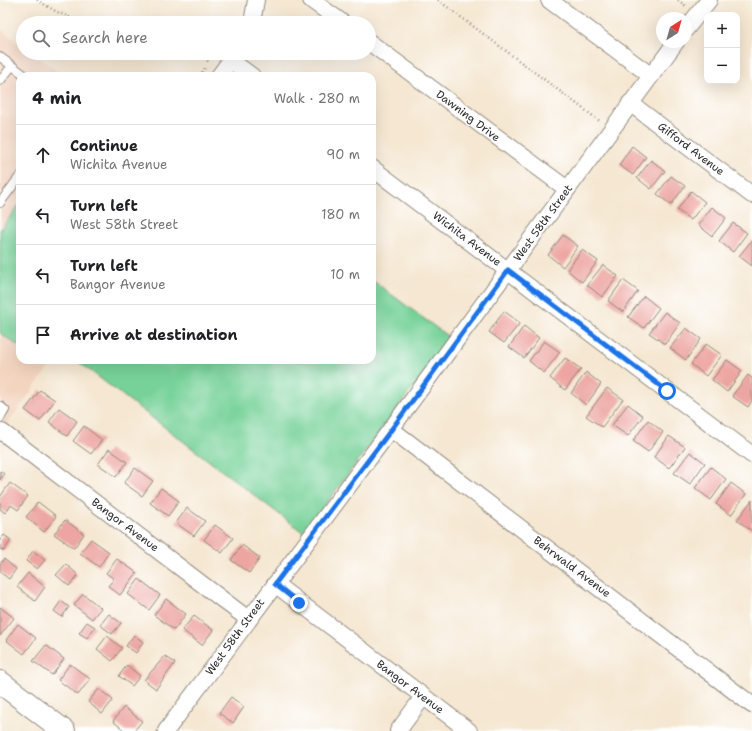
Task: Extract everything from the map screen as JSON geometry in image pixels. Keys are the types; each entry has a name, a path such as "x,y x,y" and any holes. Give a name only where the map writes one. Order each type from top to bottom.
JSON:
{"street":[{"path":"253,16 256,0"},
{"path":"311,0 333,16"},
{"path":"549,0 650,75"},
{"path":"692,21 709,0"},
{"name":"Dawning Drive","path":"376,47 567,189"},
{"name":"West 58th Street","path":"166,731 248,619 391,430 671,48"},
{"path":"222,72 230,60"},
{"path":"237,60 248,72"},
{"name":"Gifford Avenue","path":"630,103 752,195"},
{"name":"Wichita Avenue","path":"376,171 752,455"},
{"name":"Bangor Avenue","path":"1,425 248,619"},
{"name":"Behrwald Avenue","path":"391,430 752,705"},
{"name":"Bangor Avenue","path":"275,584 469,731"},
{"path":"0,682 64,731"},
{"path":"398,731 423,697"}],"lane":[{"path":"0,56 20,72"},
{"path":"0,81 12,66"},
{"path":"0,203 16,181"},
{"path":"0,406 5,410 1,425"}],"path":[{"path":"37,0 66,16"},
{"path":"438,0 611,129"}],"shaded area":[{"path":"0,29 16,41 16,60 42,60 58,72 16,72 16,209 0,230"},
{"path":"0,333 16,344 16,364 45,364 49,367 0,434"}],"green space":[{"path":"16,209 16,344 0,333 0,230"},
{"path":"376,283 450,338 304,533 81,364 376,364"}],"building":[{"path":"632,146 646,157 633,175 619,165"},
{"path":"651,160 665,171 651,189 637,178"},
{"path":"671,176 685,186 671,205 657,194"},
{"path":"691,191 705,202 691,220 677,210"},
{"path":"712,207 726,218 712,236 698,225"},
{"path":"733,223 747,233 733,252 719,241"},
{"path":"563,235 578,246 563,267 548,255"},
{"path":"752,240 752,266 739,256"},
{"path":"582,250 598,261 582,282 567,270"},
{"path":"603,265 618,276 602,297 587,285"},
{"path":"623,280 638,291 623,312 608,301"},
{"path":"644,296 659,308 644,328 628,317"},
{"path":"504,311 520,323 504,343 489,332"},
{"path":"665,312 680,323 665,344 649,333"},
{"path":"524,326 539,338 524,358 509,347"},
{"path":"686,328 701,339 686,360 670,348"},
{"path":"544,341 560,352 544,373 529,361"},
{"path":"706,344 722,355 706,376 691,364"},
{"path":"565,358 581,369 565,390 550,378"},
{"path":"727,360 742,371 727,392 712,380"},
{"path":"586,372 601,384 586,405 571,393"},
{"path":"748,375 752,378 752,401 748,407 732,396"},
{"path":"607,388 623,399 602,427 586,416"},
{"path":"40,390 55,400 40,421 25,410"},
{"path":"628,404 643,416 628,436 612,425"},
{"path":"59,408 77,421 67,436 49,422"},
{"path":"648,420 663,432 648,452 633,441"},
{"path":"84,426 102,440 91,454 73,441"},
{"path":"669,436 685,447 669,468 654,457"},
{"path":"109,449 127,462 116,477 98,464"},
{"path":"690,452 705,463 690,484 674,473"},
{"path":"711,467 726,479 711,500 695,488"},
{"path":"135,468 153,481 142,496 124,483"},
{"path":"0,471 4,474 0,480"},
{"path":"10,483 28,496 18,510 11,505 5,513 0,509 0,497"},
{"path":"731,483 746,494 731,515 716,504"},
{"path":"161,488 179,501 168,516 150,503"},
{"path":"752,500 752,531 737,520"},
{"path":"38,502 56,516 44,532 26,517"},
{"path":"187,508 205,521 194,536 176,523"},
{"path":"65,520 84,534 74,548 54,534"},
{"path":"215,525 233,538 222,553 204,540"},
{"path":"4,535 11,540 4,551 0,549 0,540"},
{"path":"91,539 109,552 99,567 80,553"},
{"path":"242,545 260,558 249,573 231,560"},
{"path":"33,551 45,560 37,569 26,561"},
{"path":"4,559 16,569 9,579 0,572 0,564"},
{"path":"117,559 137,573 120,595 108,586 114,579 106,573"},
{"path":"66,564 78,575 69,586 56,575"},
{"path":"28,573 45,587 35,601 17,587"},
{"path":"139,579 160,595 149,610 128,594"},
{"path":"83,594 101,608 92,619 74,605"},
{"path":"166,599 186,614 174,630 154,615"},
{"path":"61,601 69,607 62,617 54,611"},
{"path":"0,607 14,618 0,636"},
{"path":"109,614 121,623 112,634 100,625"},
{"path":"194,616 213,630 202,645 182,630"},
{"path":"87,622 95,627 87,638 79,633"},
{"path":"18,624 36,638 24,654 6,640"},
{"path":"134,635 143,642 136,653 126,646"},
{"path":"107,636 122,648 112,661 97,649"},
{"path":"46,645 64,659 52,675 33,661"},
{"path":"165,656 175,663 156,689 144,680"},
{"path":"70,664 90,679 78,695 58,680"},
{"path":"127,665 140,676 132,686 119,676"},
{"path":"99,689 113,700 102,714 88,702"},
{"path":"231,697 244,707 233,723 219,713"},
{"path":"124,707 142,721 134,731 125,731 113,721"}],"route":[{"path":"299,603 275,584 391,430 508,270 667,391"}]}
